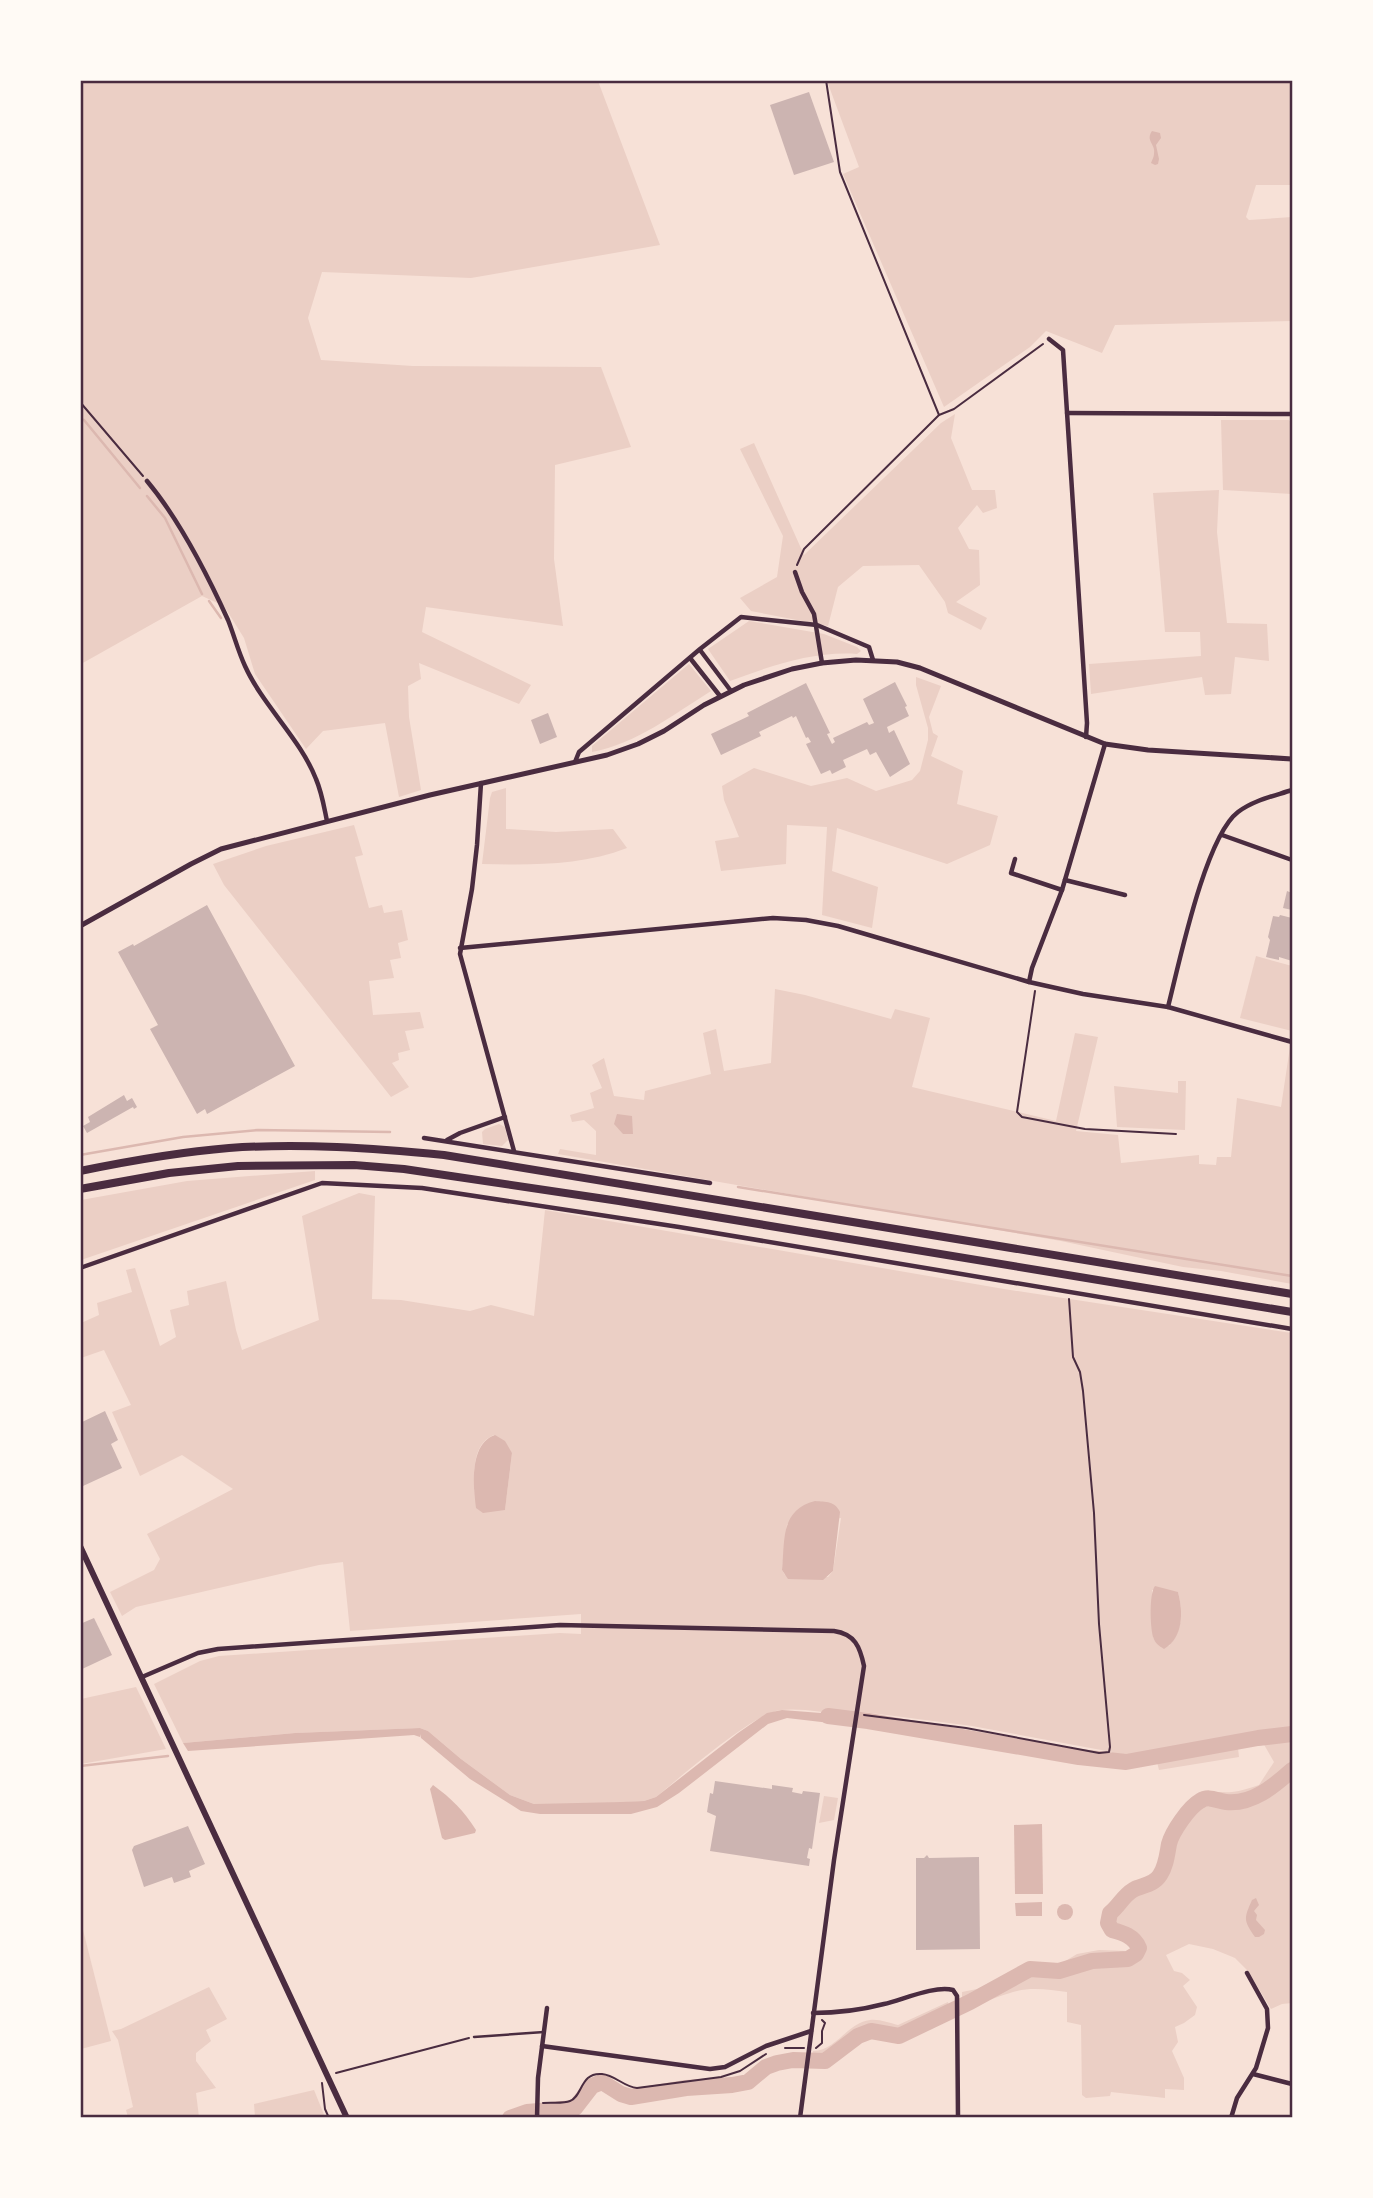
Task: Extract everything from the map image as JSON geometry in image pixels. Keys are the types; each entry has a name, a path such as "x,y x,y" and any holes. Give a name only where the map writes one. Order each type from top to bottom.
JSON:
{"highway":[{"path":"80,1171 167,1155 228,1148 327,1146 431,1154 1293,1294"},
{"path":"80,1189 169,1173 238,1166 354,1165 404,1169 605,1199 1293,1312"}],"main road":[{"path":"80,1546 346,2118"}],"street":[{"path":"1049,339 1063,350 1087,710 1086,737"},
{"path":"1067,413 1293,414"},
{"path":"147,481 165,503 191,548 228,621 250,675 312,770 321,793 327,821"},
{"path":"795,572 817,625 822,663"},
{"path":"575,763 579,752 741,617 817,625 869,648 873,660"},
{"path":"700,649 731,691"},
{"path":"690,658 720,696"},
{"path":"80,926 221,849 538,769 575,763 638,744 664,732 731,691 770,675 822,663 873,660 920,668 1105,744 1148,750 1293,760"},
{"path":"1029,982 1062,890 1105,744"},
{"path":"481,783 474,878 460,948 461,960 514,1151"},
{"path":"1168,1007 1203,875 1222,835 1236,813 1252,804 1293,790"},
{"path":"1222,835 1293,860"},
{"path":"1015,859 1011,873 1062,890"},
{"path":"1065,880 1125,895"},
{"path":"460,948 773,918 806,920 838,926 1029,982 1083,994 1168,1007 1293,1042"},
{"path":"446,1140 505,1117"},
{"path":"424,1138 710,1183"},
{"path":"80,1268 322,1183 422,1188 692,1229 1293,1329"},
{"path":"142,1677 198,1653 218,1648 560,1625 834,1631 850,1636 861,1650 864,1666 860,1714 855,1727 800,2118"},
{"path":"1231,2118 1237,2098 1253,2074 1268,2028 1268,2009 1247,1973"},
{"path":"813,2013 867,2008 939,1989 953,1990 957,1996 958,2014 958,2118"},
{"path":"537,2118 538,2078 547,2008"},
{"path":"542,2046 710,2069 725,2067 766,2046 811,2031"},
{"path":"1253,2074 1293,2084"}],"lane":[{"path":"474,2038 544,2032"}],"path":[{"path":"826,80 840,172 939,415"},
{"path":"795,572 804,549 939,415 954,409 1049,339"},
{"path":"80,402 147,481"},
{"path":"1029,982 1035,990 1017,1112 1022,1117 1085,1129 1176,1134"},
{"path":"860,1714 966,1728 1099,1753 1108,1752 1110,1747 1099,1624 1094,1513 1083,1391 1080,1372 1073,1357 1069,1292"},
{"path":"780,2048 813,2049 822,2043 825,2023"},
{"path":"328,2118 322,2079 327,2076 474,2038"},
{"path":"538,2105 570,2101 575,2098 586,2079 595,2074 610,2076 629,2087 637,2088 721,2077 740,2071 771,2052"}],"shaded area":[{"path":"81,81 598,81 660,245 471,278 322,272 308,318 321,360 413,366 601,367 631,447 555,465 554,559 563,626 426,607 422,632 531,685 519,704 419,663 421,679 408,686 409,717 421,790 399,797 385,723 323,731 306,749 255,674 244,638 224,606 202,596 81,664"},
{"path":"827,81 1292,81 1292,185 1256,185 1246,217 1249,220 1292,217 1292,321 1115,325 1102,353 1046,331 1030,347 944,407 843,174 859,167"},
{"path":"1152,131 1160,133 1161,138 1156,145 1159,159 1155,165 1151,163 1154,156 1150,137"},
{"path":"955,414 951,438 972,490 995,490 997,508 983,513 977,505 958,528 969,549 979,550 980,585 956,602 987,618 981,630 948,613 945,602 919,565 863,566 838,587 828,626 751,611 740,598 777,577 783,536 740,449 754,443 804,555 941,423"},
{"path":"1221,420 1289,420 1292,424 1292,494 1223,490"},
{"path":"1219,490 1217,532 1227,623 1267,624 1269,661 1235,657 1231,694 1205,695 1202,677 1091,694 1089,664 1201,656 1200,632 1165,632 1153,493"},
{"path":"749,621 824,634 861,651 857,654 808,657 730,681 708,649"},
{"path":"689,664 711,691 639,735 592,752 592,746"},
{"path":"916,677 941,686 929,717 933,733 938,736 931,756 963,771 957,804 998,816 990,845 947,864 837,828 832,871 878,887 872,928 822,915 827,827 787,825 786,864 721,871 715,841 739,837 724,800 722,786 754,768 811,786 847,778 876,791 912,780 920,771 928,740 928,728"},
{"path":"506,788 506,829 556,832 613,829 627,848 574,861 482,864 490,798 492,792"},
{"path":"354,825 363,855 355,857 369,908 382,905 384,913 402,910 408,940 398,943 401,958 390,960 394,978 369,981 373,1015 420,1012 424,1028 405,1031 410,1050 398,1053 399,1060 392,1063 409,1087 391,1097 224,885 213,864 266,846"},
{"path":"1256,956 1292,966 1292,1031 1240,1018"},
{"path":"775,989 891,1019 895,1009 930,1018 912,1087 1056,1121 1075,1033 1098,1037 1076,1131 1118,1135 1121,1163 1199,1155 1199,1164 1216,1165 1217,1157 1231,1157 1237,1098 1281,1107 1290,1047 1292,1048 1292,1284 1183,1267 1061,1241 558,1154 560,1149 596,1155 596,1131 584,1120 572,1122 570,1115 594,1108 590,1093 602,1088 592,1065 604,1058 614,1096 644,1100 645,1091 711,1074 703,1033 716,1029 724,1071 771,1063"},
{"path":"1178,1081 1186,1081 1185,1130 1117,1127 1114,1086 1178,1093"},
{"path":"617,1114 632,1116 633,1134 623,1134 614,1124"},
{"path":"499,1124 505,1127 508,1140 502,1146 483,1144 482,1132"},
{"path":"315,1171 315,1180 81,1260 81,1200 187,1181"},
{"path":"359,1193 375,1196 372,1299 401,1300 470,1311 491,1305 534,1316 545,1210 1004,1289 1292,1333 1292,1729 1255,1733 1136,1756 1112,1757 1112,1752 972,1726 863,1712 781,1710 753,1722 699,1761 656,1797 644,1801 574,1805 534,1804 510,1795 428,1731 420,1728 295,1733 183,1743 154,1684 200,1661 219,1656 560,1633 581,1634 581,1614 350,1631 343,1562 319,1565 136,1607 122,1616 110,1592 154,1570 160,1559 147,1534 233,1489 182,1455 140,1476 112,1412 131,1405 104,1350 81,1358 81,1323 99,1315 97,1303 132,1292 126,1270 135,1268 160,1346 176,1337 170,1310 189,1305 187,1291 226,1281 242,1350 319,1320 302,1216","holes":["494,1435 512,1453 505,1510 475,1501 474,1473 477,1454 486,1440","841,1518 833,1571 828,1577 785,1575 782,1570 787,1524","1152,1590 1178,1592 1181,1620 1174,1640 1169,1646 1153,1638"]},
{"path":"495,1435 505,1441 512,1453 505,1510 483,1513 476,1508 475,1467 481,1447"},
{"path":"815,1501 833,1504 840,1512 833,1571 823,1580 788,1579 782,1570 786,1528 796,1511"},
{"path":"1155,1586 1178,1592 1180,1599 1179,1631 1171,1644 1164,1649 1155,1641 1152,1632 1151,1603"},
{"path":"136,1687 166,1749 81,1764 81,1699"},
{"path":"782,1710 847,1715 847,1725 787,1718 768,1724 679,1793 657,1807 631,1814 540,1814 521,1811 470,1779 421,1738 420,1734 420,1737 414,1735 188,1751 183,1743 295,1733 420,1728 428,1731 510,1795 534,1804 644,1801 656,1797 767,1713"},
{"path":"1292,1739 1292,2003 1271,2009 1248,1971 1235,1958 1213,1949 1189,1944 1166,1955 1174,1971 1182,1973 1190,1980 1183,1986 1197,2007 1195,2015 1175,2027 1178,2042 1172,2051 1184,2078 1184,2090 1165,2089 1165,2098 1111,2092 1110,2096 1086,2098 1082,2095 1081,2025 1067,2022 1067,1992 1023,1990 984,2001 962,2003 962,1992 977,1989 1030,1963 1057,1966 1077,1954 1133,1949 1133,1943 1112,1935 1104,1927 1102,1919 1106,1907 1116,1900 1132,1881 1143,1879 1155,1872 1168,1830 1191,1799 1203,1793 1235,1792 1259,1785 1274,1762 1262,1741"},
{"path":"1238,1748 1239,1757 1159,1770 1157,1762"},
{"path":"433,1785 462,1811 476,1830 475,1833 445,1840 442,1838 430,1789"},
{"path":"824,1796 838,1798 834,1820 819,1823"},
{"path":"1042,1824 1043,1894 1015,1894 1014,1825"},
{"path":"1256,1898 1259,1905 1254,1911 1256,1920 1265,1930 1259,1937 1255,1937 1246,1919 1252,1900"},
{"path":"1042,1902 1042,1916 1016,1916 1015,1903"},
{"path":"1062,1904 1068,1904 1073,1912 1071,1918 1062,1920 1057,1915 1057,1909"},
{"path":"81,1922 111,2041 80,2049"},
{"path":"209,1987 227,2019 206,2030 211,2041 196,2053 196,2061 216,2088 196,2093 199,2117 128,2117 126,2110 133,2107 118,2040 112,2031"},
{"path":"948,2002 950,2012 912,2032 895,2035 865,2033 833,2056 812,2061 813,2051 828,2047 862,2022 877,2020 898,2025"},
{"path":"314,2090 325,2117 255,2117 254,2104"}],"building":[{"path":"809,92 834,162 794,175 770,105"},
{"path":"895,682 909,716 887,727 889,733 894,730 910,764 890,777 876,752 870,755 867,749 843,760 846,767 832,774 830,770 821,774 806,744 811,742 806,738 796,716 759,732 761,736 721,755 711,734 749,716 747,713 806,683 830,733 827,734 832,744 835,742 833,738 867,722 869,725 874,723 863,699"},
{"path":"548,713 557,737 540,744 531,720"},
{"path":"1287,891 1292,893 1292,910 1283,908"},
{"path":"207,905 295,1066 207,1114 205,1109 197,1114 150,1029 158,1025 118,952 133,944 134,946"},
{"path":"1273,916 1292,918 1292,961 1266,957"},
{"path":"124,1095 127,1101 132,1098 137,1107 87,1133 83,1126 90,1122 88,1117"},
{"path":"105,1411 118,1440 111,1444 122,1468 83,1486 80,1480 80,1423"},
{"path":"94,1618 112,1655 80,1670 80,1624"},
{"path":"715,1781 772,1789 772,1785 793,1788 792,1792 802,1794 803,1791 820,1793 812,1849 809,1848 807,1858 810,1859 809,1866 710,1851 716,1816 707,1812"},
{"path":"188,1826 205,1864 189,1871 191,1877 174,1883 172,1877 144,1887 132,1850 134,1846"},
{"path":"927,1855 929,1858 979,1857 980,1949 916,1950 916,1858 924,1858"}],"waterway":[{"path":"80,419 84,420 140,488"},
{"path":"147,496 165,518 202,594"},
{"path":"209,601 221,618"},
{"path":"80,1155 183,1137 258,1130 390,1132"},
{"path":"738,1187 1292,1276"},
{"path":"828,1716 1079,1757 1126,1762 1292,1734"},
{"path":"80,1766 168,1756"},
{"path":"510,2118 527,2112 575,2108 592,2086 602,2082 631,2097 748,2082 766,2067 777,2063 793,2060 825,2061 858,2036 871,2031 899,2036 1030,1969 1059,1971 1092,1961 1128,1959 1136,1954 1139,1948 1131,1938 1112,1930 1108,1923 1110,1913 1130,1892 1151,1883 1162,1872 1171,1839 1186,1814 1203,1799 1245,1801 1270,1788 1292,1770"}]}
